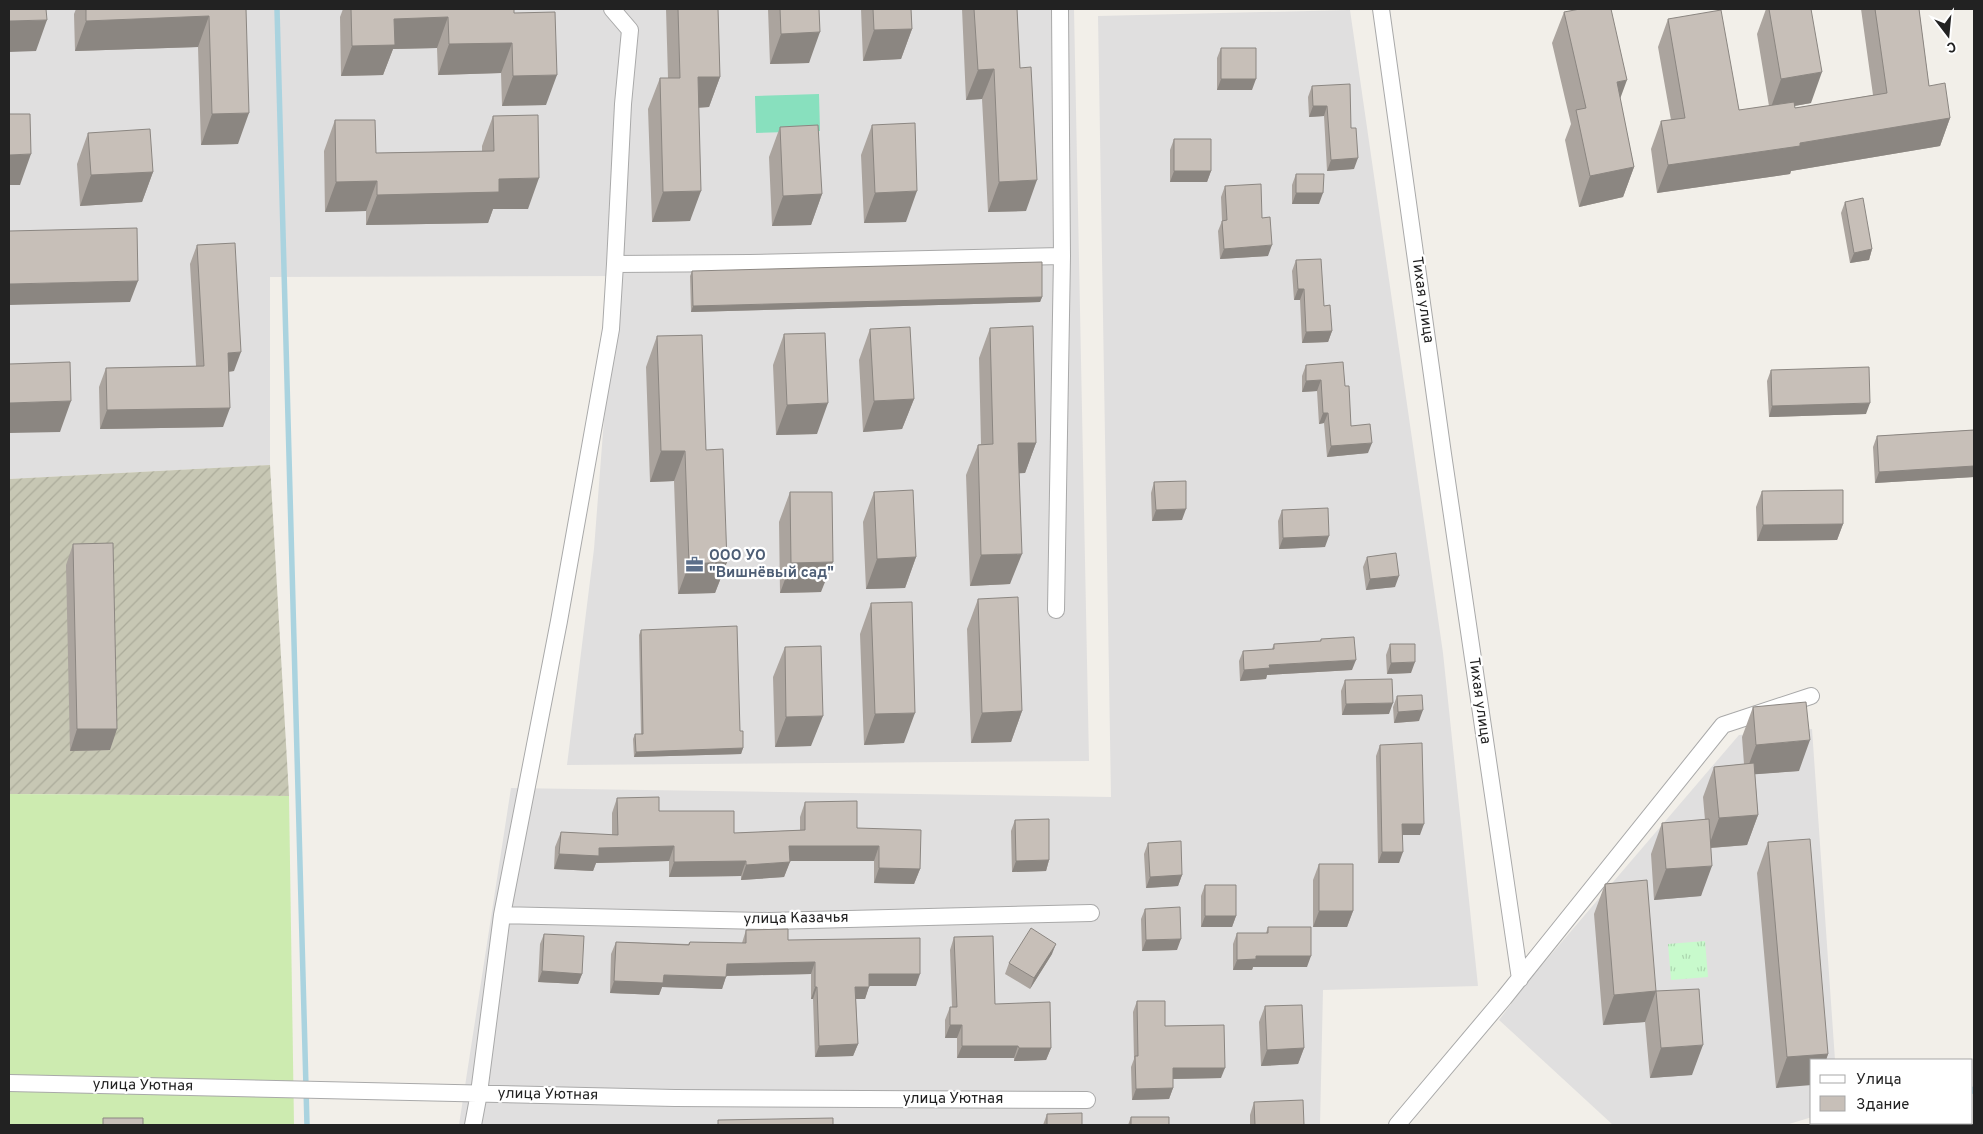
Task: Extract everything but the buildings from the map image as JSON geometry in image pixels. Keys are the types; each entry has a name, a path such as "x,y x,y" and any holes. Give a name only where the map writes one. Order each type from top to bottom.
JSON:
{"street":[{"path":"473,1125 479,1093 502,916 559,621 611,329 623,104 630,30 612,9"},
{"path":"1056,610 1062,256 1060,9"},
{"name":"Тихая улица","path":"1381,9 1520,979"},
{"path":"615,264 750,264 1062,256"},
{"path":"1397,1125 1520,979 1723,725 1811,696"},
{"name":"улица Казачья","path":"502,916 769,920 1091,913"},
{"name":"улица Уютная","path":"9,1084 675,1098 1087,1100"}],"shaded area":[{"path":"9,9 1074,9 1089,761 567,765 594,549 611,329 622,276 270,277 270,465 9,479"},
{"path":"1350,10 1443,653 1478,986 1323,990 1320,1125 459,1125 511,788 1111,797 1098,16"},
{"path":"270,465 289,796 9,794 9,479"},
{"path":"1812,729 1835,1059 1810,1059 1810,1118 1786,1125 1613,1125 1499,1020 1530,979 1739,735"}],"green space":[{"path":"819,94 820,131 756,133 755,96"},
{"path":"9,794 289,796 294,1125 9,1125"},
{"path":"1705,941 1708,977 1671,980 1668,944"}],"waterway":[{"path":"277,9 307,1125"}],"place":[{"name":"ООО УО \"Вишнёвый сад\"","path":"695,565"}]}
